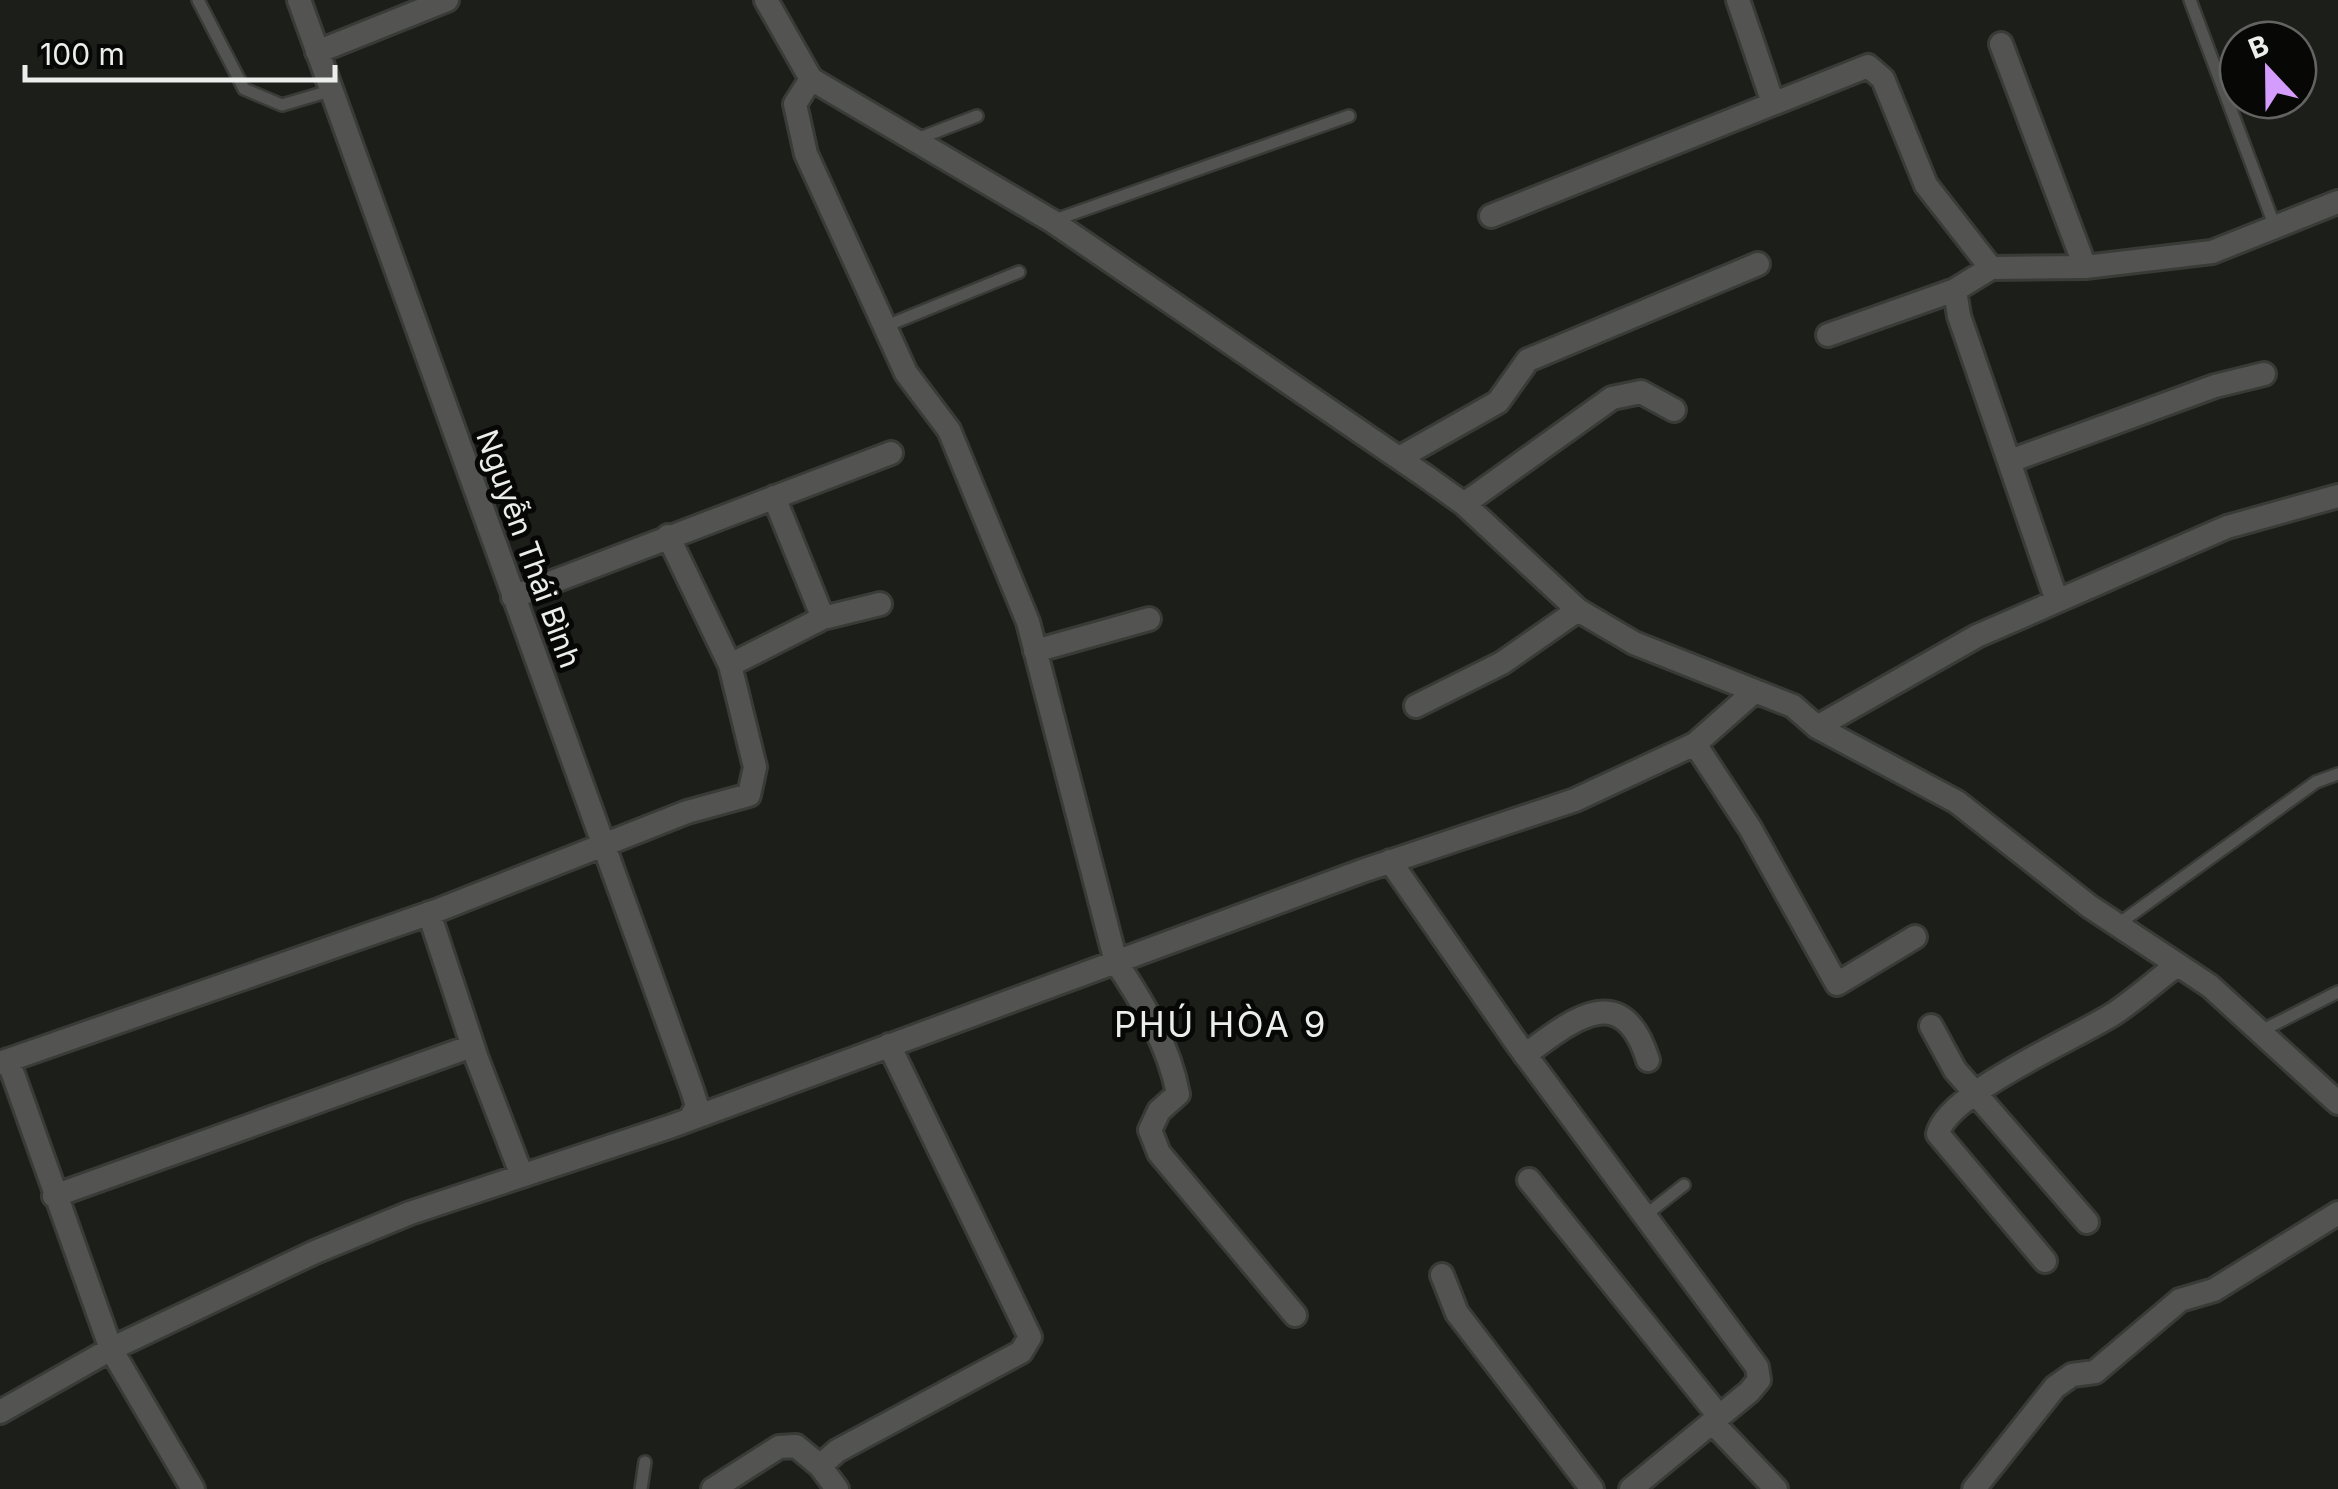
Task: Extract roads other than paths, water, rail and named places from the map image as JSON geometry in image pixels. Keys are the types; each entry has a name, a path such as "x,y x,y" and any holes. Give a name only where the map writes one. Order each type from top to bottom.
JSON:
{"street":[{"name":"Nguyễn Thái Bình","path":"299,0 692,1090 696,1106 691,1116"},
{"path":"318,52 446,0"},
{"path":"766,0 811,79 1052,221 1398,458 1464,504 1578,610 1634,643 1794,706 1817,727 1957,802 2117,925 2210,986 2338,1103"},
{"path":"1738,0 1773,103"},
{"path":"2000,44 2085,267"},
{"path":"1491,216 1868,66 1883,79 1926,185 1991,268"},
{"path":"811,79 795,104 806,154 906,373 948,430 1028,622 1116,962 1148,1010 1174,1073 1178,1094 1159,1110 1150,1130 1160,1153 1296,1315"},
{"path":"1828,336 1955,290 1991,268 2085,267 2212,252 2338,202"},
{"path":"1398,458 1498,402 1531,358 1758,264"},
{"path":"1955,290 1960,316 2057,601"},
{"path":"2010,461 2215,386 2264,374"},
{"path":"1464,504 1612,398 1641,392 1674,410"},
{"path":"513,596 891,454"},
{"path":"1817,727 1977,636 2227,527 2338,496"},
{"path":"774,497 822,618"},
{"path":"193,1489 111,1349 4,1062 429,913 687,812 749,795 755,767 730,664 668,536"},
{"path":"730,664 822,618 880,604"},
{"path":"1416,706 1502,663 1578,610"},
{"path":"1036,651 1149,619"},
{"path":"0,1412 111,1349 315,1252 410,1213 889,1045 1390,861 1575,800 1695,744 1755,691"},
{"path":"1695,744 1750,828 1837,984 1915,936"},
{"path":"1390,861 1525,1056 1758,1367 1759,1380 1631,1489"},
{"path":"429,913 472,1046 522,1176"},
{"path":"2045,1261 1938,1134 1940,1122 1976,1093 2115,1013 2177,964"},
{"path":"1525,1056 1568,1024 1598,1010 1619,1014 1641,1038 1648,1060"},
{"path":"1930,1026 1955,1070 2087,1222"},
{"path":"820,1466 837,1451 1021,1352 1030,1337 889,1045"},
{"path":"54,1196 472,1046"},
{"path":"1529,1180 1716,1419 1776,1489"},
{"path":"1974,1489 2055,1387 2072,1375 2095,1372 2180,1300 2214,1290 2338,1214"},
{"path":"1442,1275 1457,1312 1592,1489"},
{"path":"713,1489 779,1447 796,1446 820,1466 837,1489"}],"lane":[{"path":"198,0 244,89 282,105 332,90"},
{"path":"2190,0 2275,227"},
{"path":"916,140 978,116"},
{"path":"1052,221 1349,116"},
{"path":"886,326 1019,272"},
{"path":"2117,925 2316,782 2338,774"},
{"path":"2261,1032 2338,992"},
{"path":"1643,1217 1684,1185"},
{"path":"641,1489 645,1462"}],"district":[{"name":"PHÚ HÒA 9","path":"1221,1025"}]}
